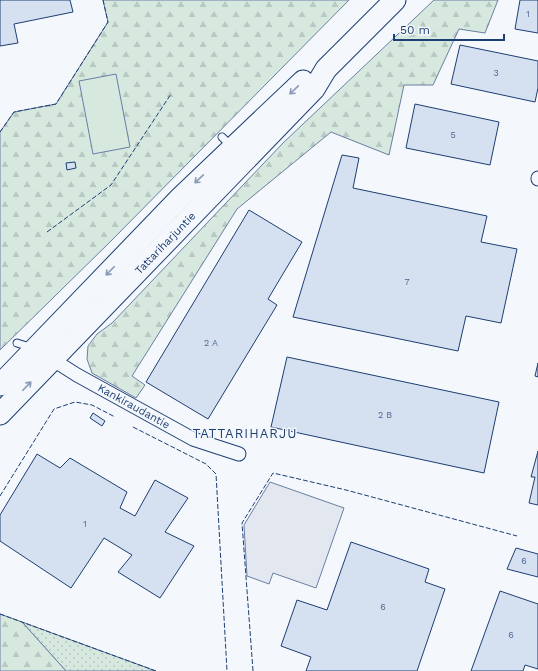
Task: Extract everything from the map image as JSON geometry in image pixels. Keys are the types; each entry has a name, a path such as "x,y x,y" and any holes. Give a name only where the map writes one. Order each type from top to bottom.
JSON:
{"main road":[{"name":"Tattariharjuntie","path":"0,385 181,197 236,150 314,89 326,69 395,0"},
{"name":"Tattariharjuntie","path":"0,414 35,350"}],"street":[{"name":"Kankiraudantie","path":"35,350 77,375 193,438 239,454"}],"green space":[{"path":"103,0 349,0 111,241 0,350 0,132 14,112 56,104 108,22"},
{"path":"434,0 498,0 485,33 459,29 433,85 404,85 389,155 331,132 237,209 132,376 145,385 136,398 92,373 87,359 88,346 97,334 112,323 283,143"},
{"path":"116,74 130,147 93,154 79,81"},
{"path":"0,614 22,622 66,671 0,671"},
{"path":"22,622 156,671 66,671"}],"shaded area":[{"path":"270,482 344,508 316,588 273,573 269,584 247,576 244,525"}],"building":[{"path":"0,0 70,0 73,12 14,24 18,43 0,46"},
{"path":"520,0 538,0 538,33 515,29"},
{"path":"460,45 538,61 538,88 535,102 451,84"},
{"path":"415,104 499,122 490,165 406,148"},
{"path":"342,155 359,158 353,188 487,216 481,242 517,249 501,323 466,316 458,351 293,317"},
{"path":"75,162 76,168 67,170 66,163"},
{"path":"249,210 302,242 268,299 277,305 208,419 146,382"},
{"path":"287,357 499,402 484,473 271,427"},
{"path":"538,363 538,377 535,376"},
{"path":"93,413 105,421 102,426 90,418"},
{"path":"538,451 538,505 529,503 535,477 531,477"},
{"path":"37,454 60,468 70,458 127,492 120,508 135,516 155,480 188,498 165,532 194,546 160,598 118,572 132,555 104,538 71,588 0,541 0,515"},
{"path":"351,542 429,569 425,582 445,589 417,671 306,671 311,657 281,646 297,600 327,610"},
{"path":"516,548 538,554 538,577 507,569"},
{"path":"500,591 538,604 538,669 525,665 523,671 471,671"}],"fence":[{"path":"0,132 14,112 56,104 108,22 103,0"},
{"path":"47,232 111,185 171,94"},
{"path":"0,496 54,409 75,402 92,405 115,417"},
{"path":"133,427 206,464 216,474 227,671"},
{"path":"253,671 242,523 273,473 346,490 517,536"},
{"path":"0,614 156,671"}],"district":[{"name":"TATTARIHARJU","path":"245,433"}]}
